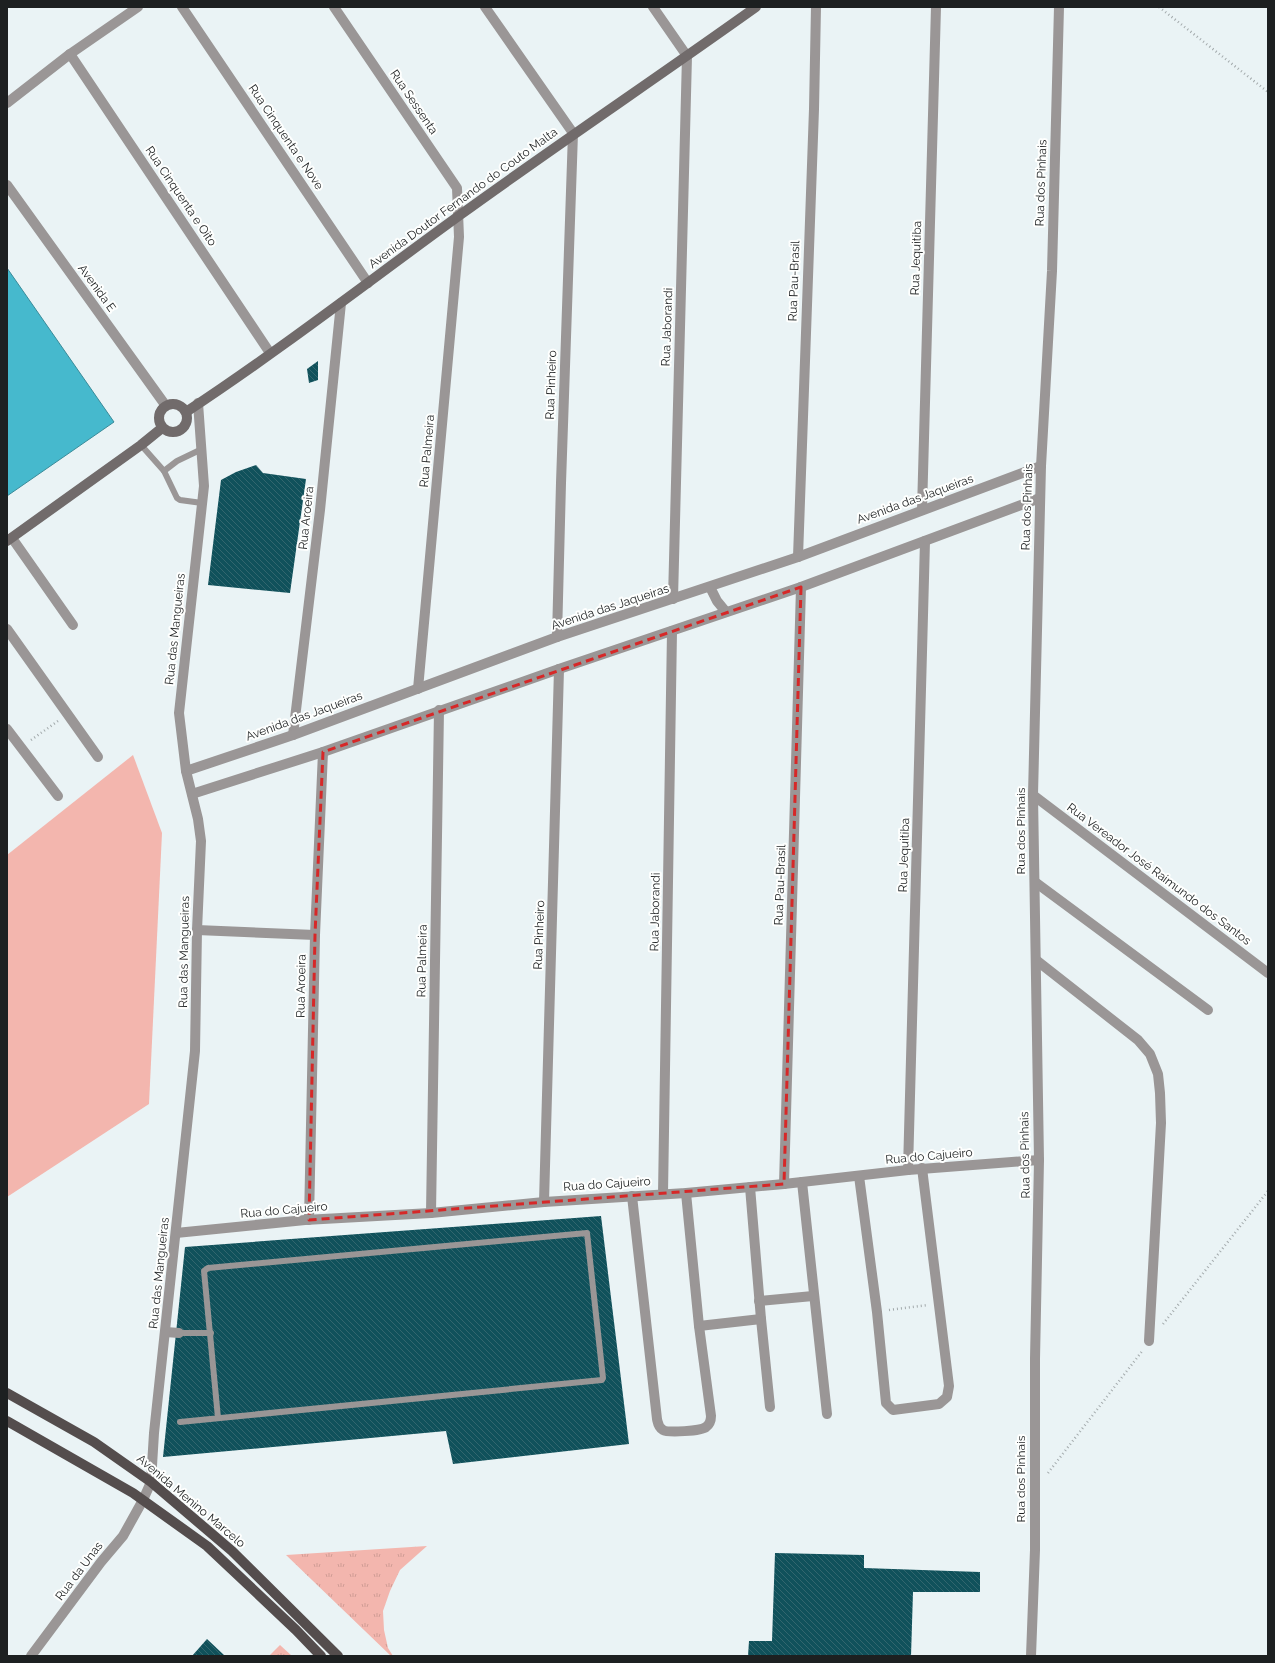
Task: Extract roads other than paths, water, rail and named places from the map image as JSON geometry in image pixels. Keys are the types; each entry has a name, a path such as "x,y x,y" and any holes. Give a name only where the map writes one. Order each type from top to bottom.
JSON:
{"main road":[{"name":"Avenida Menino Marcelo","path":"7,1393 94,1442 151,1482 232,1551 338,1656"},
{"name":"Avenida Menino Marcelo","path":"7,1421 133,1493 207,1546 296,1630 321,1656"}],"street":[{"path":"7,103 70,54 138,7"},
{"name":"Rua Cinquenta e Nove","path":"182,7 368,282"},
{"name":"Rua Sessenta","path":"334,7 457,188 459,216"},
{"path":"485,7 574,133"},
{"path":"653,7 687,56"},
{"name":"Avenida Doutor Fernando do Couto Malta","path":"186,412 341,303 574,133 756,7"},
{"name":"Rua Pau-Brasil","path":"798,557 814,109 816,7"},
{"name":"Rua Jequitiba","path":"922,510 936,7"},
{"name":"Rua dos Pinhais","path":"1031,1656 1035,1550 1034,1404 1040,1160 1034,795 1041,466 1052,271 1059,7"},
{"name":"Rua Cinquenta e Oito","path":"70,54 270,353"},
{"name":"Rua Jaborandi","path":"673,599 687,56"},
{"name":"Rua Pinheiro","path":"557,637 574,133"},
{"name":"Avenida E","path":"7,186 166,406"},
{"name":"Rua Palmeira","path":"418,688 459,236 459,216"},
{"name":"Rua Aroeira","path":"293,735 320,510 341,303"},
{"name":"Rua das Mangueiras","path":"143,1500 151,1482 154,1434 195,1051 197,930 201,841 186,771 179,713 204,486 198,403"},
{"path":"174,404 181,406 186,412 188,420 184,427 178,432 169,432 162,428 159,420 160,412 166,406 174,404"},
{"path":"73,626 9,540 162,428"},
{"name":"Avenida das Jaqueiras","path":"186,771 293,735 557,637 798,557 1041,466"},
{"path":"192,794 323,752 559,668 802,587 1040,498"},
{"name":"Rua Jequitiba","path":"908,1170 925,541"},
{"path":"710,587 717,601 726,612"},
{"name":"Rua Pau-Brasil","path":"784,1184 802,587"},
{"path":"7,629 98,757"},
{"name":"Rua Jaborandi","path":"663,1194 672,631"},
{"name":"Rua Pinheiro","path":"544,1202 559,668"},
{"name":"Rua Palmeira","path":"431,1213 439,710"},
{"path":"7,729 58,796"},
{"name":"Rua Aroeira","path":"309,1220 315,935 323,752"},
{"name":"Rua Vereador José Raimundo dos Santos","path":"1034,795 1268,973"},
{"path":"1035,882 1208,1010"},
{"path":"197,930 315,935"},
{"path":"1036,960 1138,1040 1150,1054 1158,1074 1161,1123 1149,1341"},
{"name":"Rua do Cajueiro","path":"176,1233 309,1220 431,1213 544,1202 686,1193 784,1184 922,1168 1040,1160"},
{"path":"859,1176 877,1312 885,1393 888,1406 893,1410 931,1405 943,1401 947,1397 949,1386 922,1168"},
{"path":"802,1182 813,1296 827,1414"},
{"path":"750,1187 759,1301 770,1407"},
{"path":"632,1196 658,1426 662,1430 668,1432 701,1429 707,1427 711,1416 699,1326 686,1193"},
{"path":"759,1301 813,1296"},
{"path":"699,1326 761,1319"},
{"path":"166,1332 179,1333"},
{"name":"Rua da Unas","path":"31,1656 101,1562 123,1536 143,1500"}],"lane":[{"path":"140,445 164,471 177,498 180,500 202,503"},
{"path":"164,471 177,461 202,449"},
{"path":"180,1422 602,1380 588,1235 584,1232 208,1268 204,1271 218,1418"},
{"path":"179,1333 211,1333"}],"water":[{"path":"7,268 114,422 7,496"}]}
